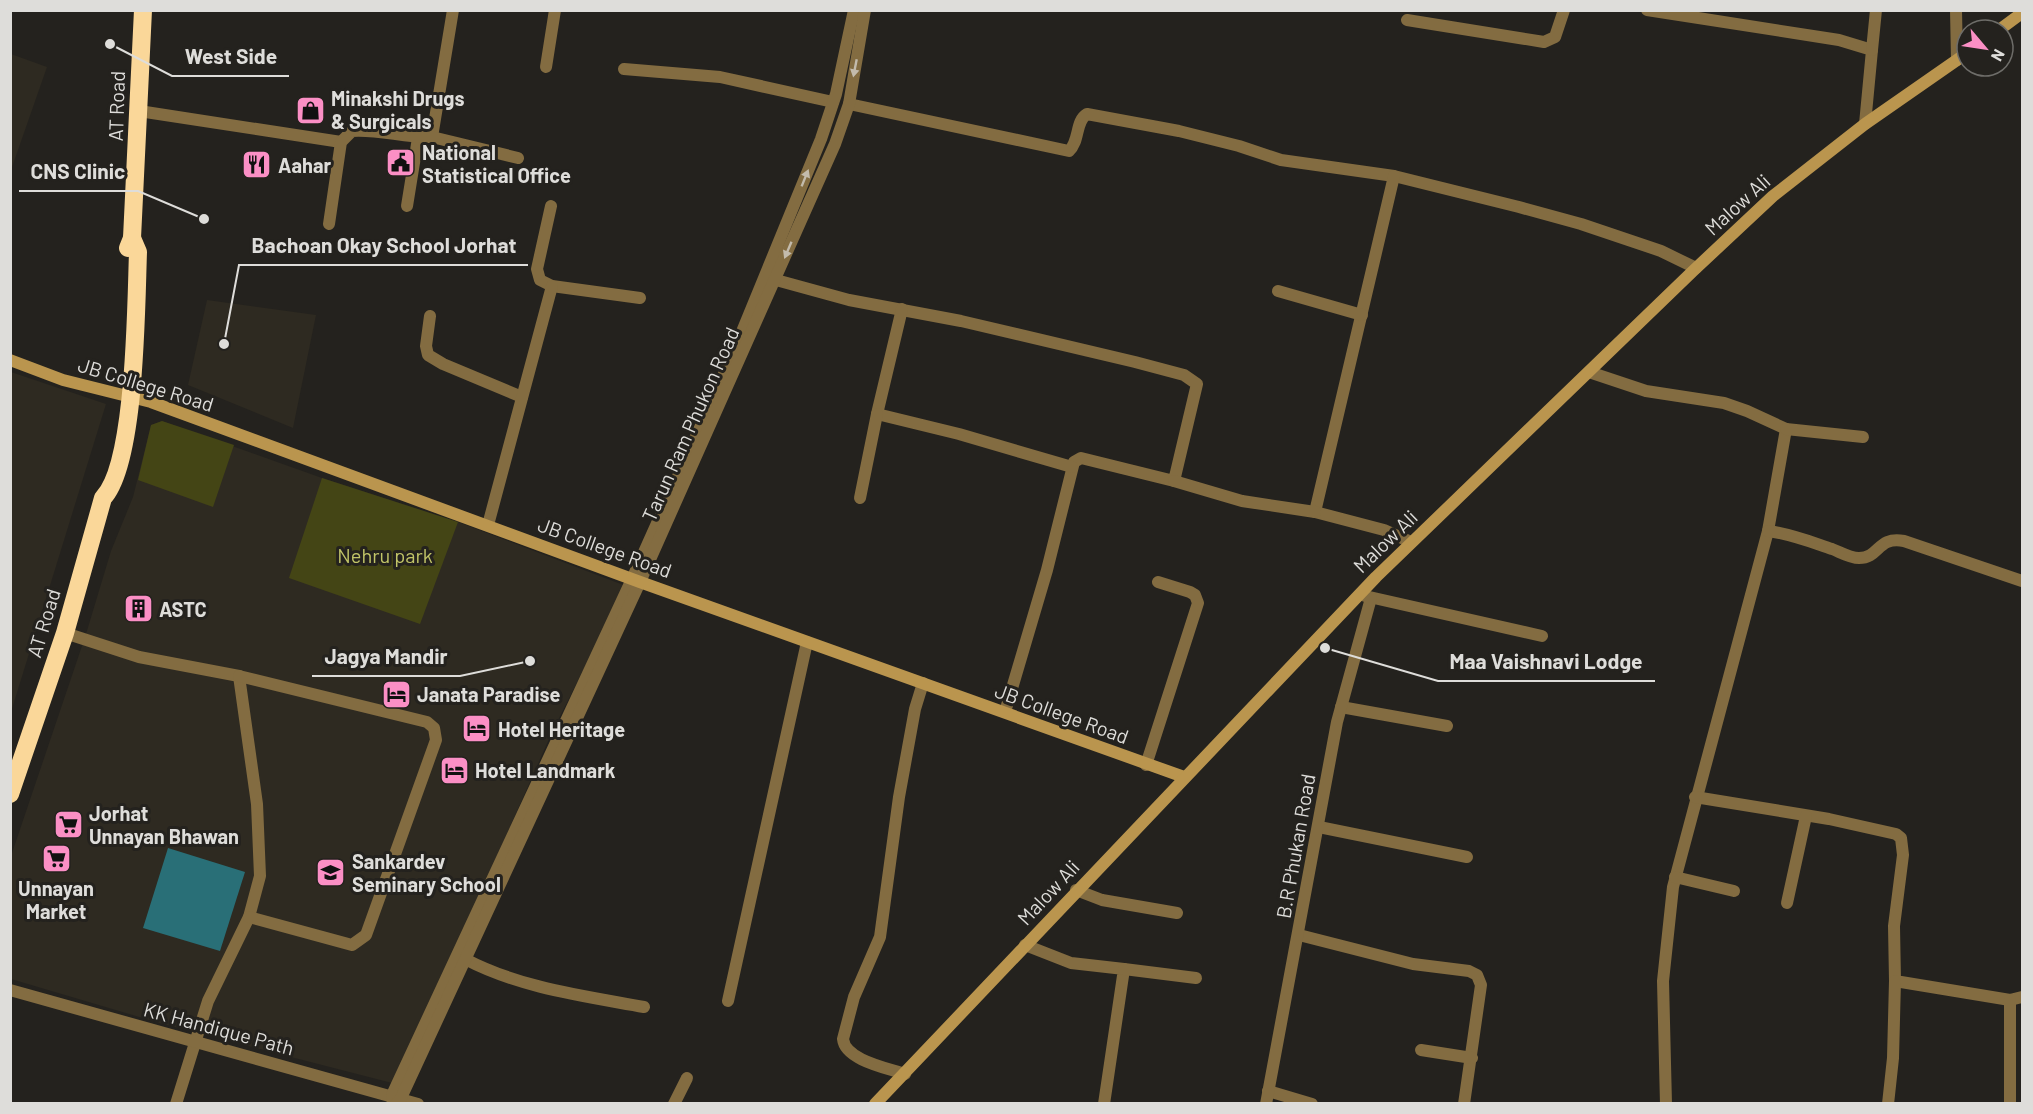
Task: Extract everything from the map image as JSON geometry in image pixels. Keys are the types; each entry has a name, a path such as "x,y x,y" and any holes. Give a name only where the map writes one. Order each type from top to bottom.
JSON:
{"highway":[{"name":"AT Road","path":"10,794 65,633 103,498 99,488 125,396 126,252 132,238 143,10"}],"street":[{"path":"432,137 453,10"},
{"path":"546,67 555,10"},
{"name":"Tarun Ram Phukon Road","path":"395,1100 465,959 636,580 732,356 821,139 833,102 854,10"},
{"name":"Tarun Ram Phukon Road","path":"395,1100 776,280 835,144 849,104 866,10"},
{"path":"1407,20 1544,42 1555,37 1564,10"},
{"path":"1647,10 1839,40 1872,50"},
{"path":"1746,24 1747,10"},
{"path":"1864,124 1876,10"},
{"name":"Malow Ali","path":"875,1104 1184,777 1364,596 1411,542 1773,196 1864,124 1955,61"},
{"path":"624,69 720,77 833,102"},
{"path":"849,104 1015,138 1060,151 1071,149 1082,117 1092,114 1199,136 1281,160 1394,176 1581,224 1661,251 1696,268"},
{"path":"139,111 341,142"},
{"path":"329,224 341,142 352,131 374,129 418,138 432,137 518,158"},
{"path":"407,206 418,138"},
{"path":"1315,512 1394,176"},
{"path":"551,206 537,276 552,286 640,298"},
{"path":"776,280 849,300 902,309 1049,341 1189,377 1197,384 1197,391 1174,481"},
{"path":"488,525 552,286"},
{"path":"1278,291 1362,315"},
{"path":"860,498 902,309"},
{"path":"430,316 426,346 428,355 443,364 522,397"},
{"name":"JB College Road","path":"10,360 63,380 125,396 1184,777"},
{"path":"1589,372 1646,391 1724,403 1786,429 1863,436"},
{"path":"877,414 959,434 1072,467"},
{"path":"1666,1104 1663,981 1675,877 1768,531 1786,429"},
{"path":"1005,712 1047,570 1075,460 1081,458 1242,501 1315,512 1384,530 1411,542"},
{"path":"1768,531 1786,533 1856,558 1869,556 1884,542 1905,541 2022,581"},
{"path":"1146,765 1198,603 1195,595 1190,592 1158,582"},
{"path":"1364,596 1542,636"},
{"name":"B.R Phukan Road","path":"1267,1097 1364,596"},
{"path":"65,633 139,657 239,675 427,722 434,728 436,740 366,935 352,945 249,917"},
{"path":"728,1001 807,642"},
{"path":"176,1104 208,1000 249,917 258,883 261,858 257,804 239,675"},
{"path":"905,1074 852,1054 843,1045 843,1039 854,997 880,938 899,797 915,709 923,683"},
{"path":"1341,707 1447,726"},
{"path":"1695,797 1885,830 1901,838 1904,855 1894,926 1893,1058 1888,1104"},
{"path":"1787,903 1806,816"},
{"path":"1319,827 1467,857"},
{"path":"1675,877 1734,891"},
{"path":"1076,890 1102,900 1177,913"},
{"path":"1299,935 1413,964 1469,971 1477,975 1481,985 1464,1104"},
{"path":"1025,945 1071,963 1196,978"},
{"path":"465,959 486,970 557,991 644,1007"},
{"path":"1104,1104 1124,969"},
{"path":"1895,981 2016,999 2010,1104"},
{"name":"KK Handique Path","path":"10,990 193,1043 268,1060 395,1100 418,1104"},
{"path":"1421,1050 1472,1058"},
{"path":"674,1104 687,1078"},
{"path":"1267,1097 1312,1104"}],"shaded area":[{"path":"10,54 47,67 11,170"},
{"path":"207,300 316,315 293,428 188,385"},
{"path":"10,372 106,404 11,712"},
{"path":"162,421 322,478 458,522 626,586 553,730 396,1084 163,1024 11,979 11,856 86,634 111,551 133,497 151,425"}],"green space":[{"path":"162,421 234,445 213,507 138,480 151,425"},
{"name":"Nehru park","path":"322,478 458,522 420,624 289,578"}],"water":[{"path":"168,848 245,872 220,951 143,928"}],"place":[{"name":"West Side","path":"110,44"},
{"name":"Minakshi Drugs & Surgicals","path":"310,110"},
{"name":"National Statistical Office","path":"401,163"},
{"name":"Aahar","path":"257,165"},
{"name":"CNS Clinic","path":"204,219"},
{"name":"Bachoan Okay School Jorhat","path":"224,344"},
{"name":"ASTC","path":"138,609"},
{"name":"Maa Vaishnavi Lodge","path":"1325,648"},
{"name":"Jagya Mandir","path":"530,661"},
{"name":"Janata Paradise","path":"396,694"},
{"name":"Hotel Heritage","path":"477,729"},
{"name":"Hotel Landmark","path":"454,770"},
{"name":"Jorhat Unnayan Bhawan","path":"68,824"},
{"name":"Unnayan Market","path":"56,858"},
{"name":"Sankardev Seminary School","path":"331,872"}]}
